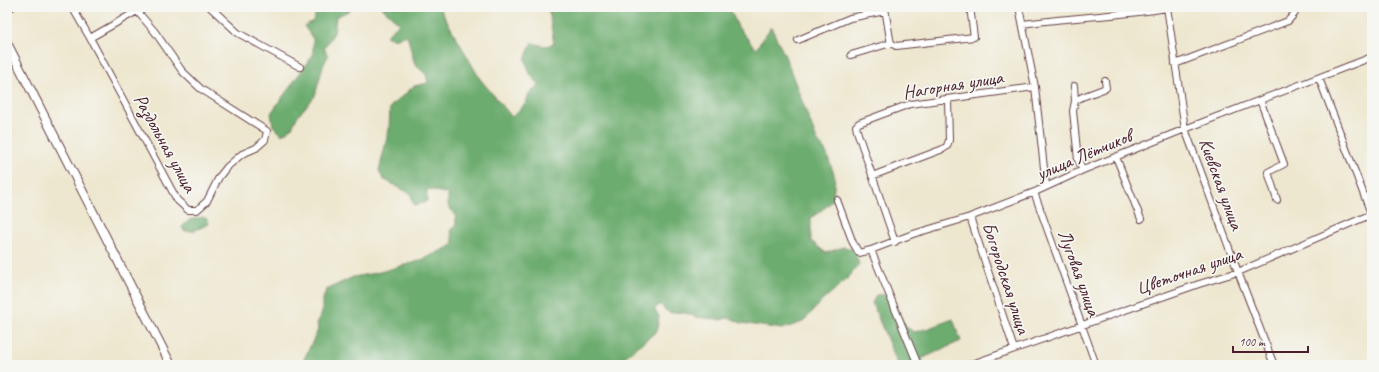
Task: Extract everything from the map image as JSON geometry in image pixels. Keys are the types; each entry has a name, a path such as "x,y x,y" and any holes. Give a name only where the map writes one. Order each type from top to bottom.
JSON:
{"main road":[{"path":"7,43 171,365"}],"street":[{"path":"7,10 12,7"},
{"name":"Раздольная улица","path":"72,7 177,200 188,210 197,210 207,201 227,167 242,154 256,148 265,140 267,130 201,89 182,71 155,32 137,11"},
{"path":"90,38 144,7"},
{"path":"210,7 238,33 300,67"},
{"path":"798,40 850,18 885,9 890,39 896,46 974,37 970,7"},
{"path":"1019,7 1035,88 1046,186"},
{"path":"1175,64 1288,21 1294,13 1295,7"},
{"path":"1023,24 1062,19 1134,14 1167,8"},
{"name":"Киевская улица","path":"1167,8 1185,129 1274,365"},
{"path":"852,55 892,43"},
{"name":"улица Лётчиков","path":"871,250 912,234 970,217 1185,129 1372,57"},
{"path":"1319,78 1372,215"},
{"path":"1075,102 1091,93 1104,90 1106,88 1105,81"},
{"path":"1074,86 1075,102 1073,111 1076,150 1078,160 1083,170"},
{"name":"Нагорная улица","path":"872,176 856,130 856,126 859,123 910,104 1035,88"},
{"path":"894,242 872,176 943,149 947,146 949,140 948,100"},
{"path":"1260,100 1284,164 1268,172 1277,200"},
{"path":"1116,157 1141,219"},
{"name":"Луговая улица","path":"1034,192 1096,365"},
{"path":"837,200 853,243 859,253 871,250 918,365"},
{"name":"Цветочная улица","path":"968,365 1199,284 1238,272 1372,215"},
{"name":"Богородская улица","path":"970,217 1014,349"}],"green space":[{"path":"318,7 356,7 336,17 334,33 324,48 328,56 323,66 315,96 297,117 292,128 282,135 273,126 271,113 313,55 313,39 304,26 313,21"},
{"path":"381,7 439,7 480,79 512,117 526,103 529,93 539,85 530,74 525,59 532,43 545,46 554,44 548,7 729,7 738,27 756,49 771,27 785,56 817,140 826,152 835,177 833,199 827,206 811,218 811,241 826,253 843,247 854,249 859,264 849,277 822,301 803,322 782,329 741,323 727,318 721,320 696,317 683,312 670,313 664,309 661,304 654,309 659,316 657,331 615,365 290,365 303,361 318,330 317,322 322,313 322,302 326,290 353,277 380,272 419,261 449,247 453,242 451,231 456,225 455,214 448,206 448,194 427,189 427,201 415,206 411,194 383,179 379,171 389,129 390,107 414,86 428,83 426,74 415,65 407,35 393,39 386,36 399,23"},
{"path":"203,217 207,219 209,224 193,231 184,231 182,227 189,220"},
{"path":"891,294 905,326 914,332 953,319 961,341 921,359 925,365 898,365 872,303 876,295"}]}
